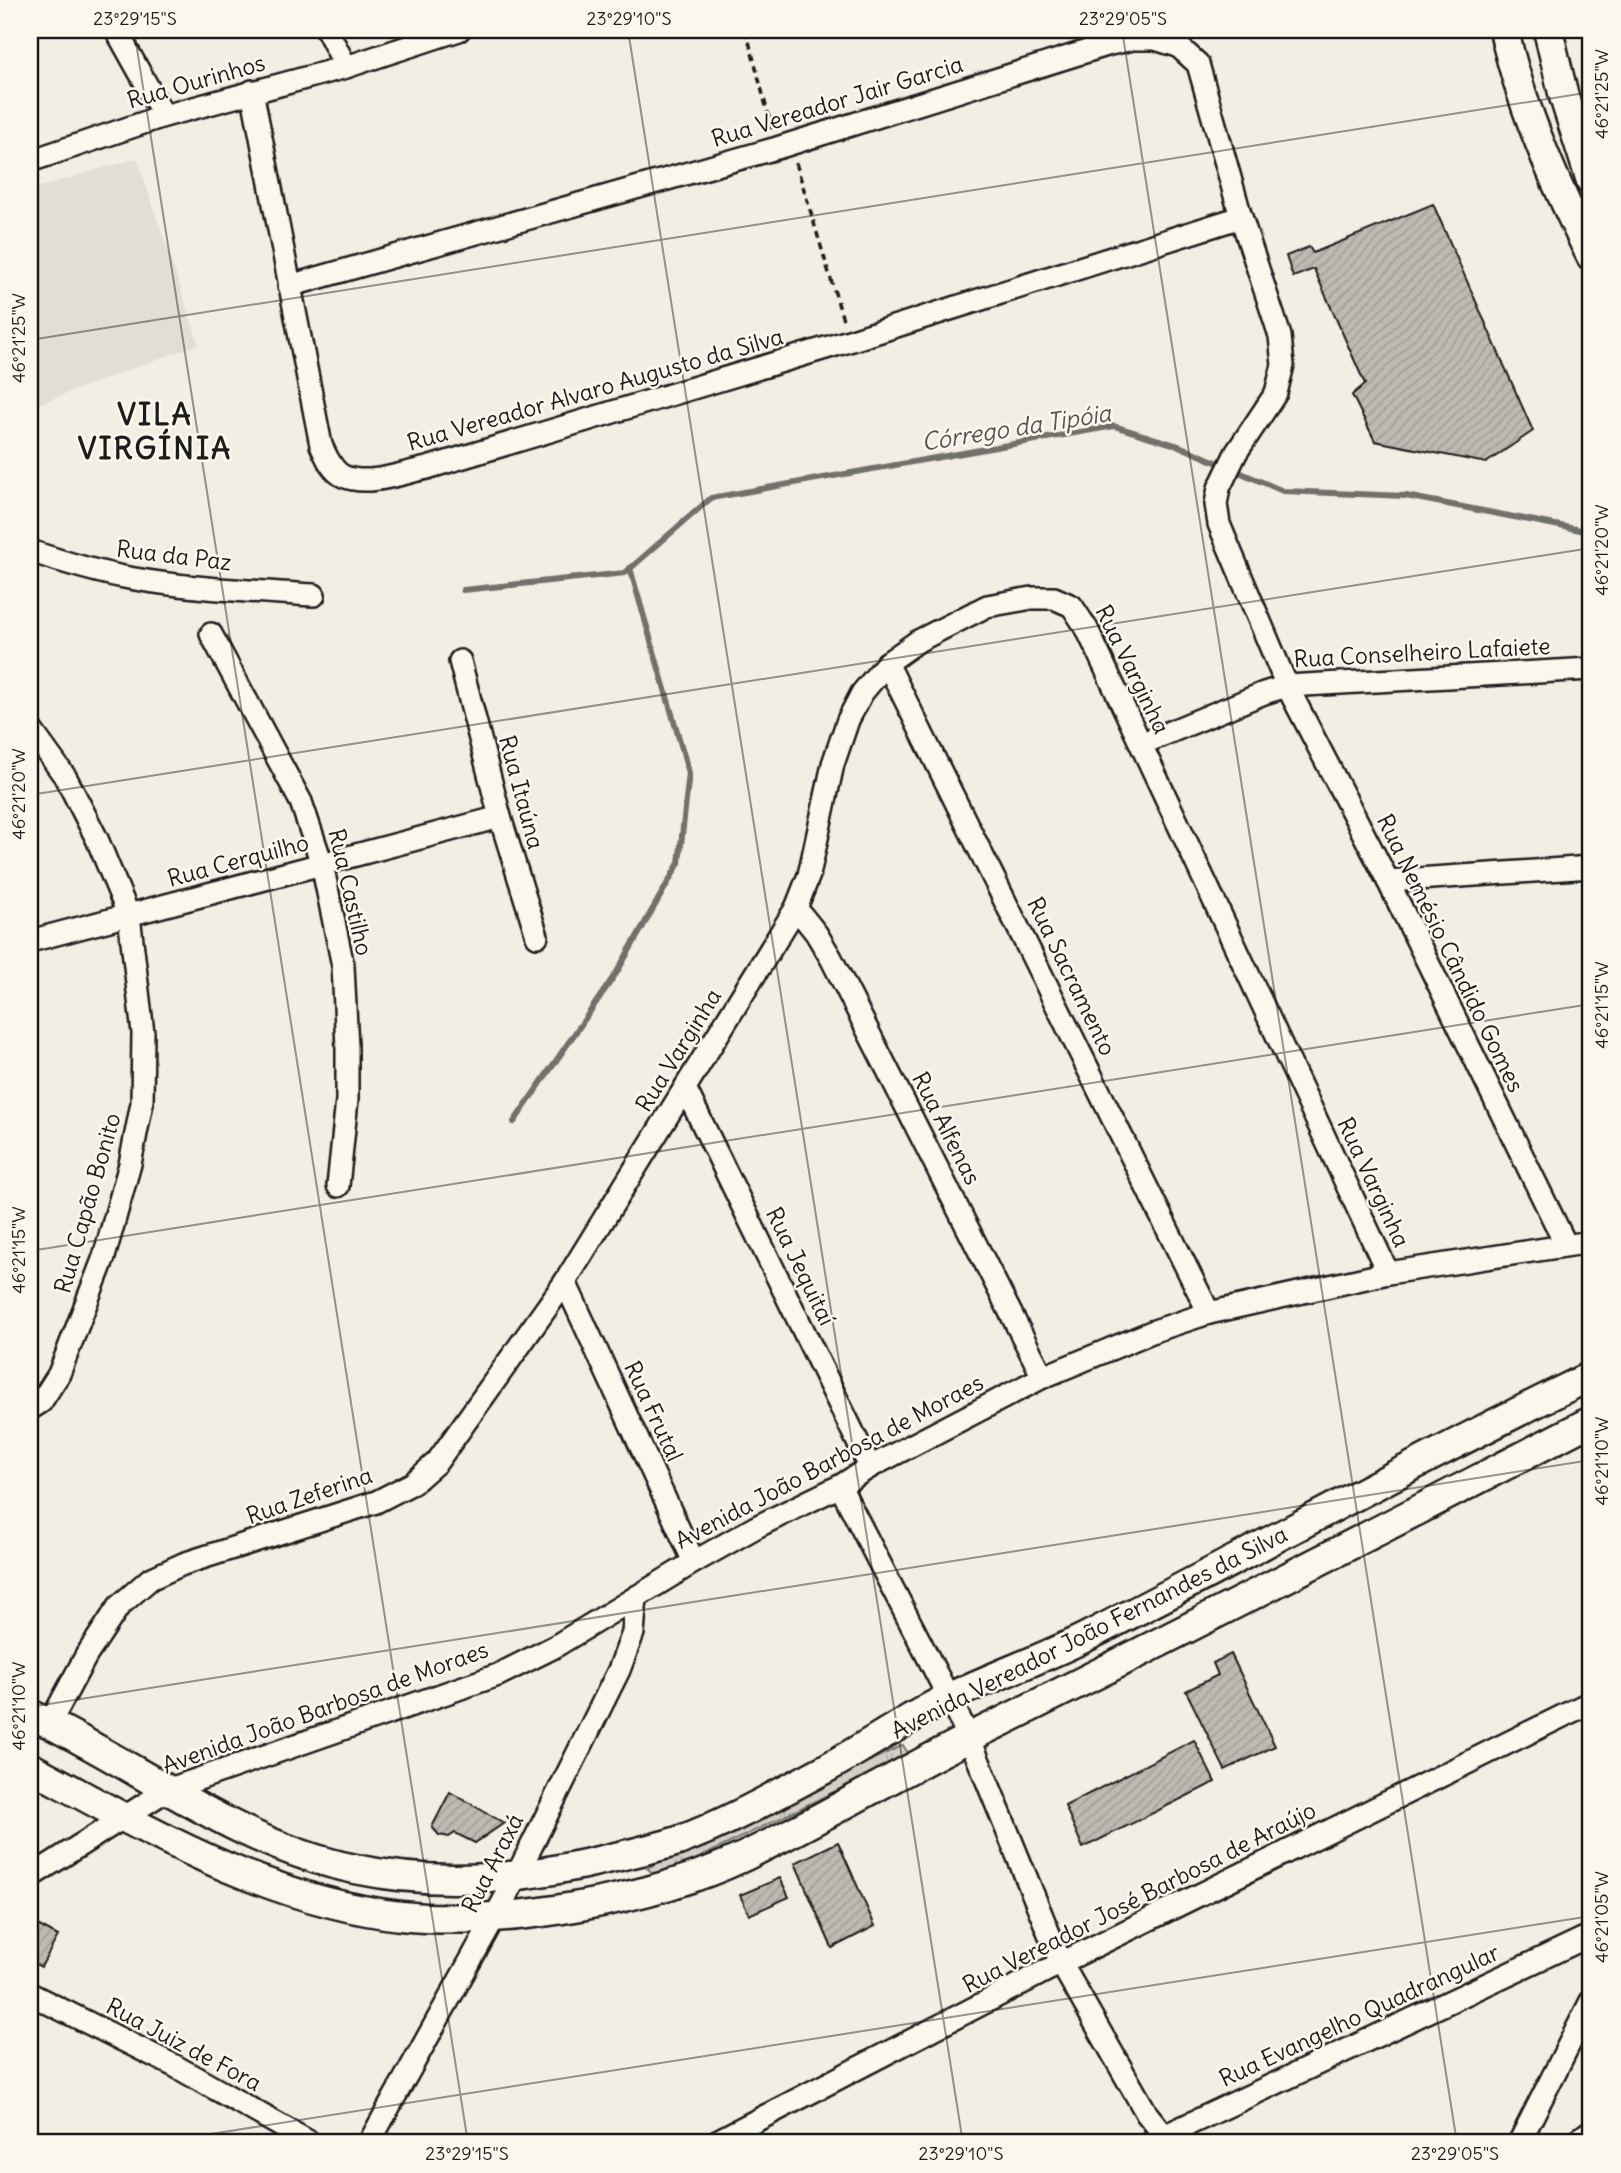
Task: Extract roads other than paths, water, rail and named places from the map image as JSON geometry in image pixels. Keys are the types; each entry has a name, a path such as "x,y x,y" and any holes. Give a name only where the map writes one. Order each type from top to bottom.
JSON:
{"main road":[{"path":"1504,30 1524,99 1591,256"},
{"path":"1548,30 1564,97 1591,181"},
{"name":"Avenida Vereador João Fernandes da Silva","path":"40,1718 229,1825 267,1843 341,1866 402,1877 458,1880 514,1877 587,1864 646,1850 702,1831 824,1769 949,1697 1080,1640 1468,1435 1591,1376"},
{"name":"Avenida Vereador João Fernandes da Silva","path":"30,1767 122,1817 236,1873 341,1906 412,1917 449,1919 536,1913 621,1896 665,1886 741,1858 969,1737 1100,1674 1591,1421"},
{"path":"1375,1485 1391,1525"},
{"path":"1580,2143 1591,2134"}],"street":[{"path":"117,30 164,116"},
{"path":"327,30 346,67"},
{"name":"Rua Ourinhos","path":"30,161 164,116 346,67 458,30"},
{"name":"Rua Vereador Jair Garcia","path":"289,286 783,146 1110,44 1133,39 1155,39 1178,46 1198,64 1241,217 1280,336 1283,365 1276,393 1236,453 1219,488"},
{"name":"Rua Vereador Alvaro Augusto da Silva","path":"252,91 321,445 328,462 342,476 366,481 427,468 849,341 1241,217"},
{"name":"Rua Nemésio Cândido Gomes","path":"1219,488 1216,504 1219,524 1287,686 1388,881 1566,1245"},
{"name":"Rua da Paz","path":"30,551 130,578 198,587 314,596"},
{"name":"Rua Varginha","path":"565,1282 796,908 809,875 833,764 848,720 862,693 887,663 918,640 987,606 1032,598 1054,598 1072,606 1087,629 1388,1273"},
{"name":"Rua Castilho","path":"211,634 301,802 322,864 343,966 347,1100 338,1186"},
{"name":"Rua Itaúna","path":"460,661 499,817 537,936"},
{"name":"Rua Sacramento","path":"887,663 1209,1313"},
{"name":"Rua Conselheiro Lafaiete","path":"1141,744 1287,686 1591,669"},
{"name":"Rua Capão Bonito","path":"30,728 66,778 97,839 129,916 143,1033 142,1103 130,1164 104,1258 59,1374 41,1402 30,1409"},
{"name":"Rua Cerquilho","path":"30,941 499,817"},
{"path":"1388,881 1591,867"},
{"name":"Rua Alfenas","path":"796,908 831,958 1043,1377"},
{"name":"Rua Jequitaí","path":"685,1088 870,1466"},
{"name":"Avenida João Barbosa de Moraes","path":"30,1877 167,1790 498,1675 574,1635 756,1527 840,1486 870,1466 1043,1377 1154,1331 1209,1313 1388,1273 1591,1242"},
{"name":"Rua Frutal","path":"565,1282 694,1562"},
{"name":"Rua Zeferina","path":"40,1718 86,1657 119,1606 150,1579 183,1564 376,1502 413,1483 437,1462 565,1282"},
{"path":"840,1486 969,1737 1061,1963 1163,2141"},
{"name":"Rua Araxá","path":"369,2143 494,1916 619,1670 634,1633 636,1597"},
{"name":"Rua Vereador José Barbosa de Araújo","path":"713,2143 1061,1963 1591,1702"},
{"name":"Rua Evangelho Quadrangular","path":"1163,2141 1591,1935"},
{"name":"Rua Juiz de Fora","path":"30,1994 175,2066 311,2143"},
{"path":"1519,2143 1591,2001"}],"waterway":[{"name":"Córrego da Tipóia","path":"463,590 625,573 711,498 1114,426 1179,446 1283,491 1406,496 1591,532"},
{"path":"514,1122 617,972 679,863 689,773 630,568"}],"district":[{"name":"VILA VIRGÍNIA","path":"155,431"}]}
